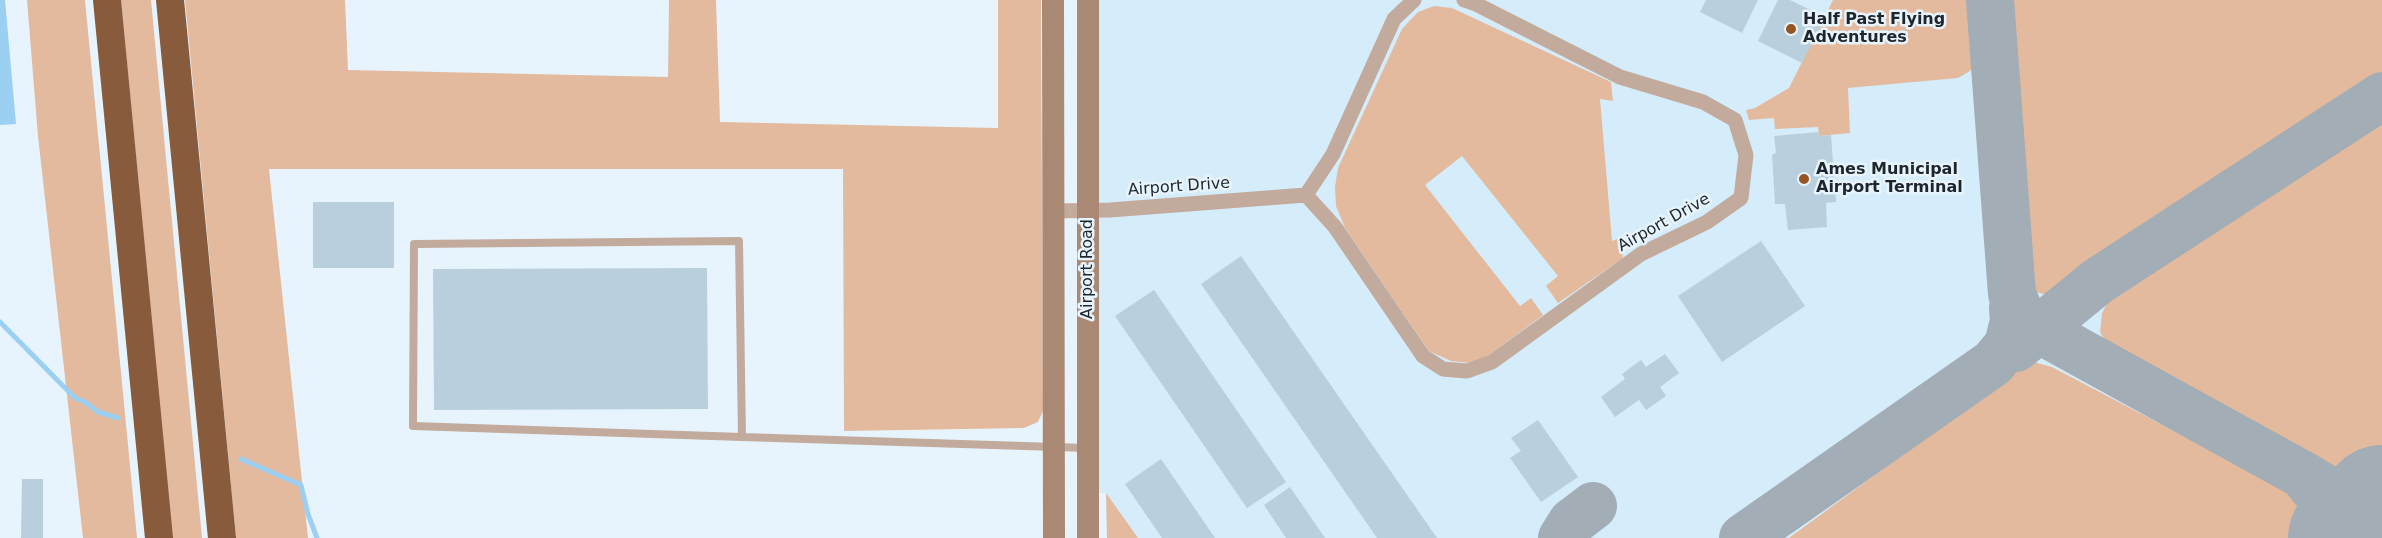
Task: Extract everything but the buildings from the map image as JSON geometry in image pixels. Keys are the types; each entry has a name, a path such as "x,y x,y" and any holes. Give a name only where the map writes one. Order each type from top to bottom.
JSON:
{"highway":[{"path":"107,0 159,538"},
{"path":"170,0 222,538"}],"main road":[{"path":"1053,0 1054,538"},
{"name":"Airport Road","path":"1088,0 1088,538"}],"street":[{"path":"1306,195 1333,154 1394,19 1414,0"},
{"name":"Airport Drive","path":"1053,211 1089,211 1306,195 1335,227 1423,356 1443,369 1467,371 1492,362 1641,254 1707,222 1741,198 1746,155 1735,120 1703,102 1620,77 1464,0"}],"lane":[{"path":"742,437 739,241 414,244 413,426 1054,448 1088,448"}],"shaded area":[{"path":"27,0 85,0 137,538 83,538 38,136"},
{"path":"121,0 151,0 202,538 172,538"},
{"path":"185,0 345,0 348,70 668,77 669,0 716,0 720,122 998,128 998,0 1041,0 1043,411 1038,422 1024,428 844,431 843,169 269,169 308,538 236,538"},
{"path":"1097,0 2382,0 2382,538 1107,538 1106,493 1098,493"},
{"path":"1833,0 1974,0 1979,51 1975,65 1958,78 1848,88 1850,133 1819,136 1818,127 1775,129 1774,118 1749,120 1746,110 1755,108 1789,88"},
{"path":"2003,0 2382,0 2382,79 2051,296 2024,289"},
{"path":"1434,6 1452,8 1611,82 1613,101 1600,99 1612,241 1620,238 1623,258 1558,303 1546,286 1558,276 1462,156 1425,185 1520,306 1531,298 1543,315 1485,358 1471,363 1451,361 1429,351 1345,228 1336,206 1335,187 1338,168 1402,29 1418,12"},
{"path":"2382,115 2382,463 2357,487 2132,368 2111,351 2100,332 2102,313 2112,294"},
{"path":"2030,361 2052,367 2290,492 2309,510 2310,533 2305,538 1789,538"},
{"path":"1106,493 1138,538 1107,538"}],"water":[{"path":"0,0 5,0 16,124 0,125"}],"waterway":[{"path":"0,322 75,398 98,412 118,418"},
{"path":"241,459 301,485 317,538"}],"taxiway":[{"path":"1990,0 2012,294 2019,311 2038,329 2303,475 2322,499 2329,526 2326,538"},
{"path":"2016,348 2098,281 2382,96"},
{"path":"1743,538 1993,363 2008,345 2014,321 2013,308"},
{"path":"2303,475 2325,488 2353,498 2382,494"},
{"path":"1562,538 1572,522 1593,506"}],"runway":[{"path":"2348,538 2382,505"}],"place":[{"name":"Half Past Flying Adventures","path":"1791,29"},
{"name":"Ames Municipal Airport Terminal","path":"1804,179"}]}
